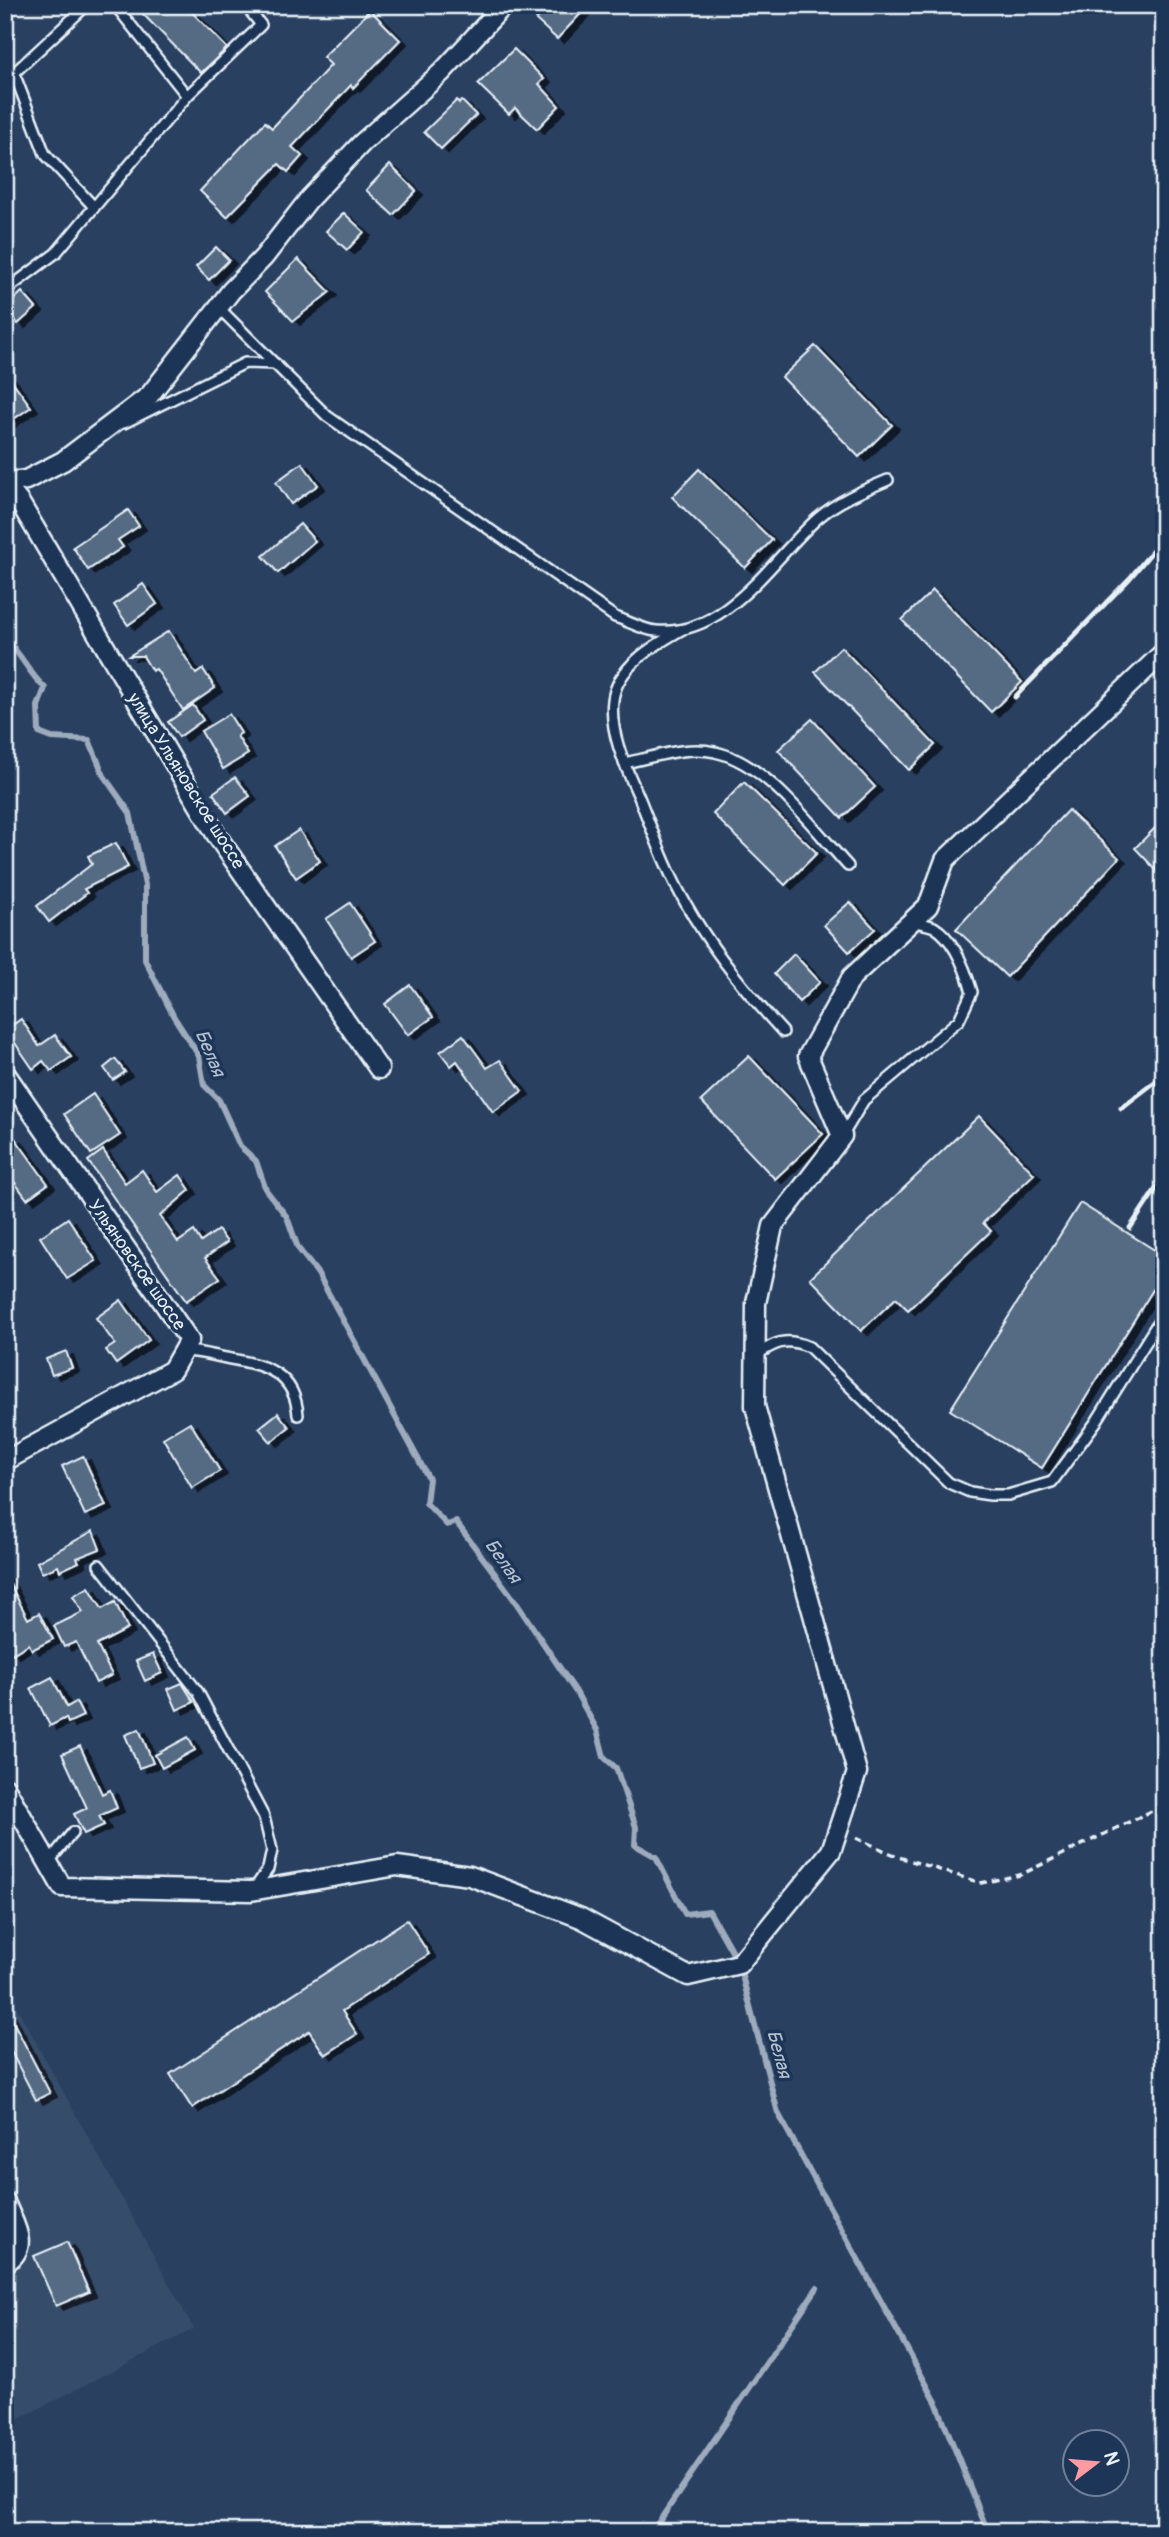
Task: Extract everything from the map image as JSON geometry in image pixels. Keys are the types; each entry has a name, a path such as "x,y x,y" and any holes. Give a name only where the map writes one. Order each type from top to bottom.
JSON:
{"street":[{"path":"5,484 26,480 63,461 149,396 218,307 264,257 317,190 362,143 442,72 504,5"},
{"name":"улица Ульяновское шоссе","path":"5,484 20,503 217,836 379,1069"},
{"path":"5,1787 62,1887 251,1891 397,1866 470,1876 580,1918 688,1976 739,1964 831,1850 857,1773 755,1406 756,1303 774,1226 842,1136 808,1056 852,977 928,906 945,860 1164,652"},
{"name":"Ульяновское шоссе","path":"5,1073 189,1340 172,1370 5,1461"},
{"path":"5,2202 20,2247 18,2255 5,2263"}],"lane":[{"path":"87,5 14,73 45,154 94,207"},
{"path":"115,5 187,96"},
{"path":"5,291 56,253 187,96 261,25 245,5"},
{"path":"218,307 327,416 615,617 654,631 683,629"},
{"path":"105,431 245,363 276,364"},
{"path":"783,1031 716,951 685,903 624,763 615,731 613,699 638,658 683,629 720,612 756,583 818,518 852,495 888,480"},
{"path":"624,763 686,750 714,751 745,763 785,797 848,866"},
{"path":"842,1136 864,1100 959,1020 972,992 966,970 947,941 935,927 912,921"},
{"path":"755,1356 774,1343 790,1340 809,1347 950,1483 970,1492 1008,1494 1052,1482 1096,1422 1164,1312"},
{"path":"183,1351 199,1352 273,1369 292,1388 298,1415"},
{"path":"99,1565 198,1692 264,1817 272,1850 268,1869 251,1891"},
{"path":"48,1863 73,1832"}],"path":[{"path":"856,1838 899,1857 981,1883 1020,1875 1164,1805"}],"shaded area":[{"path":"5,1986 194,2329 5,2426"}],"building":[{"path":"134,5 185,5 227,48 201,73"},
{"path":"549,5 589,5 557,39 536,20"},
{"path":"370,10 400,40 353,88 351,85 292,147 302,156 288,172 279,164 227,217 200,191 265,122 272,128 331,65 323,57"},
{"path":"514,49 544,79 539,84 559,106 537,129 515,108 509,114 478,84"},
{"path":"457,100 459,103 462,101 476,115 441,149 424,132"},
{"path":"390,165 416,191 393,215 366,190"},
{"path":"344,213 364,232 347,250 326,231"},
{"path":"216,247 229,260 209,280 196,267"},
{"path":"298,259 330,292 293,321 265,292"},
{"path":"22,292 36,308 18,324 5,308"},
{"path":"815,346 892,425 859,457 782,377"},
{"path":"5,371 31,407 5,425"},
{"path":"302,463 318,485 291,504 276,482"},
{"path":"699,469 772,540 745,568 672,497"},
{"path":"128,510 139,526 118,540 123,547 88,570 73,547"},
{"path":"300,524 315,541 278,573 263,556"},
{"path":"143,584 157,604 128,625 114,605"},
{"path":"933,590 1022,682 991,712 902,620"},
{"path":"169,631 196,674 203,669 215,688 183,710 156,669 152,671 143,656 129,656"},
{"path":"841,647 935,745 909,770 815,672"},
{"path":"193,705 203,720 179,737 168,722"},
{"path":"229,714 241,733 237,736 248,754 223,769 201,731"},
{"path":"812,719 875,787 842,818 778,750"},
{"path":"235,777 250,796 227,813 213,793"},
{"path":"744,782 817,853 785,885 713,814"},
{"path":"1068,810 1119,858 1007,977 956,929"},
{"path":"1164,819 1164,862 1156,870 1135,848"},
{"path":"299,830 320,861 296,878 275,846"},
{"path":"116,843 128,867 84,889 87,893 49,922 37,906 92,864 88,856"},
{"path":"850,902 875,929 849,952 824,925"},
{"path":"350,903 375,941 351,957 326,919"},
{"path":"794,954 820,982 799,1002 774,974"},
{"path":"410,985 433,1017 408,1035 385,1004"},
{"path":"21,1019 39,1046 55,1035 71,1057 51,1071 43,1061 33,1069 6,1030"},
{"path":"463,1035 487,1068 500,1060 522,1091 493,1112 457,1061 451,1066 440,1052"},
{"path":"749,1056 823,1134 775,1179 701,1101"},
{"path":"115,1059 125,1072 113,1080 104,1068"},
{"path":"93,1094 120,1135 91,1154 64,1114"},
{"path":"979,1116 1034,1174 983,1223 991,1231 908,1310 896,1298 861,1331 810,1278"},
{"path":"15,1138 48,1184 27,1199 5,1169 5,1145"},
{"path":"103,1150 125,1183 142,1170 157,1192 180,1175 190,1190 160,1216 178,1242 194,1231 201,1242 218,1230 227,1242 205,1258 220,1278 186,1301 88,1161"},
{"path":"1080,1203 1164,1256 1164,1272 1042,1468 950,1410"},
{"path":"68,1218 96,1261 67,1279 40,1237"},
{"path":"121,1300 149,1340 116,1364 106,1350 115,1344 96,1318"},
{"path":"66,1351 72,1368 52,1375 46,1359"},
{"path":"278,1413 289,1427 271,1442 259,1428"},
{"path":"190,1422 220,1471 192,1488 163,1438"},
{"path":"83,1456 106,1506 85,1515 62,1466"},
{"path":"93,1531 100,1549 77,1558 79,1562 60,1571 58,1566 42,1573 37,1562"},
{"path":"5,1575 28,1619 39,1613 53,1639 32,1650 29,1644 12,1654 5,1641"},
{"path":"89,1587 102,1609 115,1602 128,1629 97,1645 112,1675 96,1683 76,1642 64,1647 54,1626 83,1612 73,1596"},
{"path":"153,1654 162,1673 145,1681 136,1661"},
{"path":"52,1677 67,1707 76,1702 83,1716 68,1723 66,1718 50,1726 31,1688"},
{"path":"182,1683 194,1702 177,1710 168,1689"},
{"path":"139,1729 153,1763 139,1768 125,1735"},
{"path":"188,1737 195,1750 162,1768 155,1755"},
{"path":"80,1746 102,1794 110,1790 117,1808 99,1816 104,1825 84,1834 74,1814 87,1808 62,1754"},
{"path":"407,1920 429,1954 342,2011 357,2034 325,2055 309,2031 192,2108 170,2074"},
{"path":"5,2006 50,2093 36,2100 5,2040"},
{"path":"67,2242 89,2292 56,2306 34,2256"}],"waterway":[{"name":"Белая","path":"5,639 45,688 38,706 39,733 52,738 89,740 104,776 130,813 145,885 145,960 174,1017 199,1056 204,1085 219,1100 240,1146 256,1161 266,1190 287,1217 298,1248 318,1274 429,1479 426,1503 447,1525 456,1522 513,1598 576,1692 597,1730 604,1757 616,1768 636,1827 635,1845 656,1857 685,1914 709,1911 739,1964 778,2113 936,2402 988,2532"},
{"path":"652,2532 817,2288"}],"railway":[{"path":"1015,697 1130,578 1164,537"},
{"path":"1121,1108 1164,1075"},
{"path":"1130,1228 1164,1177"}]}
